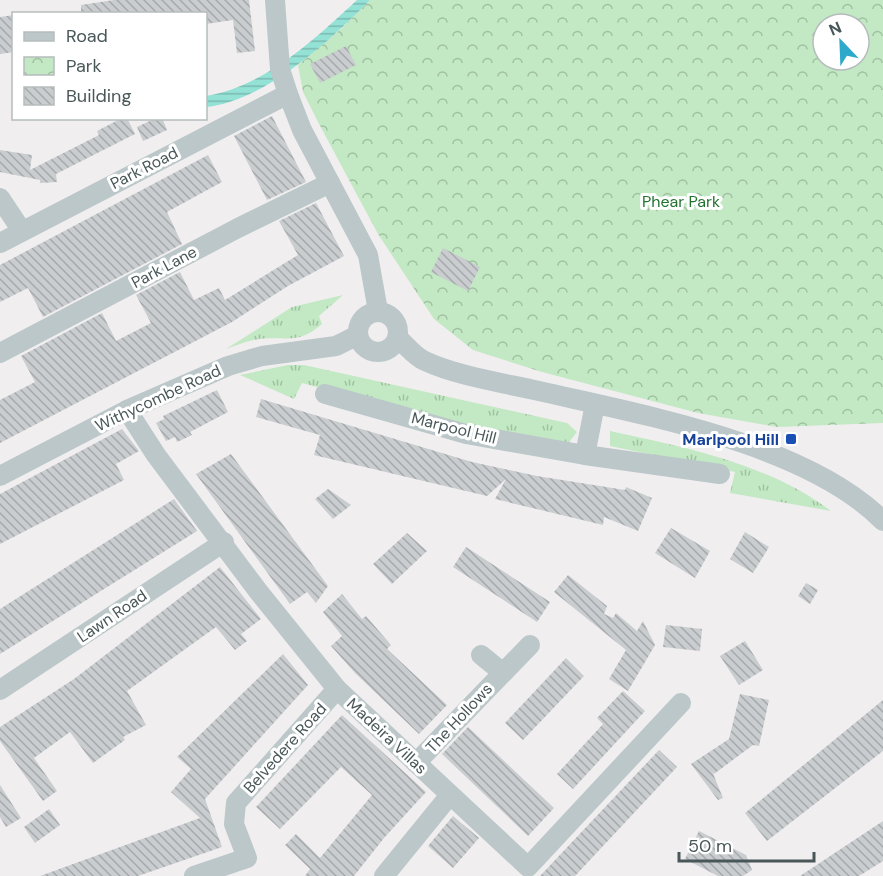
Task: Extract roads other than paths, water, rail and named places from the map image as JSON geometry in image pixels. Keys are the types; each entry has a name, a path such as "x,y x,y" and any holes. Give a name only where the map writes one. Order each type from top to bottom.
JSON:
{"street":[{"path":"275,0 280,69 302,130 368,255 378,311 395,321 398,338 423,361 666,420 771,454 853,495 883,521"},
{"name":"Park Road","path":"0,243 288,94"},
{"name":"Park Lane","path":"0,353 238,228 330,183"},
{"path":"0,198 22,231"},
{"path":"378,311 362,320 358,335 364,348 377,353 387,351 398,338"},
{"name":"Withycombe Road","path":"0,476 128,410 228,366 262,356 336,346 358,335"},
{"name":"Marpool Hill","path":"325,394 466,434 585,455 720,474"},
{"path":"585,455 595,404"},
{"name":"Madeira Villas","path":"128,410 156,455 224,542 276,614 337,689 528,867 681,703"},
{"name":"Lawn Road","path":"0,690 224,542"},
{"name":"The Hollows","path":"416,763 501,672 530,645"},
{"name":"The Hollows","path":"481,655 501,672"},
{"name":"Belvedere Road","path":"194,876 247,858 234,824 236,803 337,689"},
{"path":"384,876 450,795"}],"place":[{"name":"Marlpool Hill","path":"791,439"}],"park label":[{"name":"Phear Park","path":"681,201"}]}
